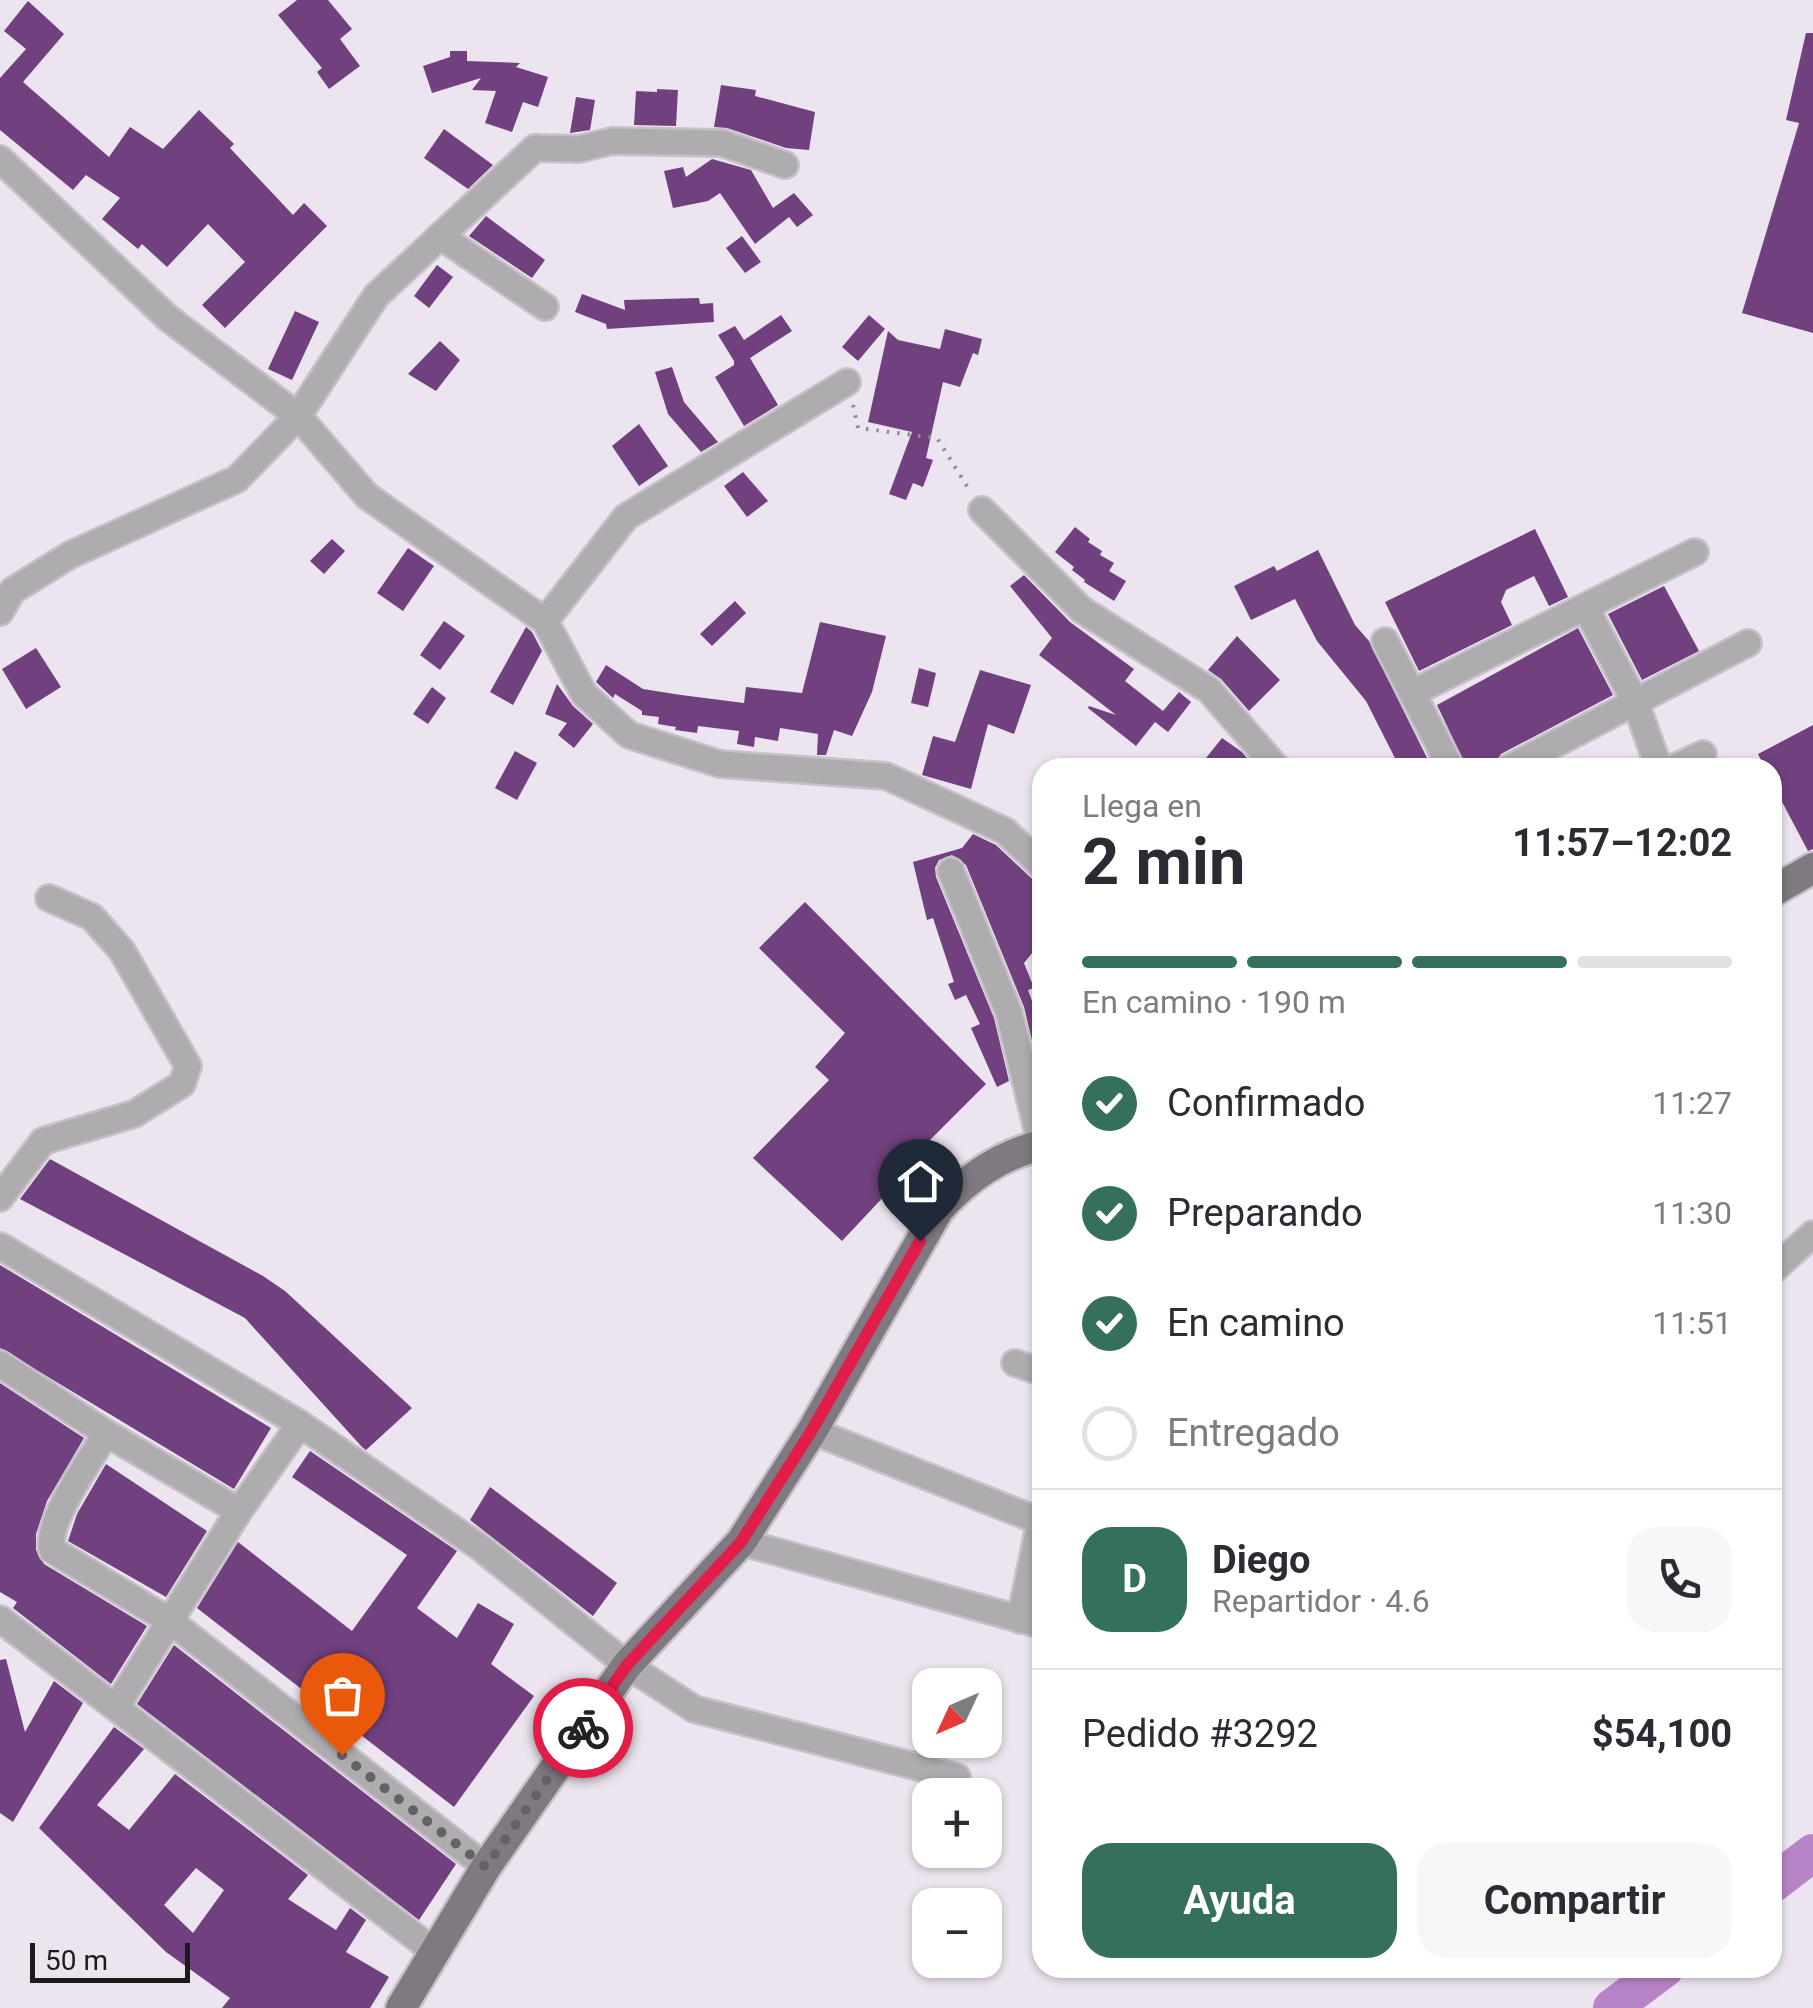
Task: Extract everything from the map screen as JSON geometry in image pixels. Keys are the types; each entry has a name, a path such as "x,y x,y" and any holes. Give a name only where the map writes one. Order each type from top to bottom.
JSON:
{"main road":[{"path":"1782,886 1813,868"},
{"path":"401,2008 486,1867 627,1665 741,1542 812,1430 939,1209 962,1184 1006,1155 1032,1148"}],"street":[{"path":"0,612 12,591 70,555 237,478 298,416 376,296 535,148 579,149 612,142 722,143 785,165"},
{"path":"0,158 168,318 298,416 367,496 545,620 584,694 629,735 720,764 886,776 1005,831 1032,857"},
{"path":"440,236 545,308"},
{"path":"545,620 626,516 846,382"},
{"path":"982,510 1082,610 1209,690 1268,758"},
{"path":"1414,692 1695,552"},
{"path":"1586,608 1636,704 1655,758"},
{"path":"1385,641 1446,758"},
{"path":"1529,758 1748,643"},
{"path":"1695,758 1704,754"},
{"path":"951,871 1009,1013 1032,1105"},
{"path":"0,1198 43,1141 134,1114 182,1084 188,1066 122,951 92,918 50,898"},
{"path":"1782,1262 1813,1234"},
{"path":"0,1246 300,1424 481,1548 627,1665 694,1708 957,1777"},
{"path":"1015,1363 1032,1369"},
{"path":"0,1364 106,1433 239,1511"},
{"path":"116,1707 239,1511 300,1424"},
{"path":"812,1430 1032,1516"},
{"path":"106,1433 54,1523 52,1550 170,1621 486,1867"},
{"path":"741,1542 1031,1622"},
{"path":"0,1619 435,1952"}],"path":[{"path":"846,382 858,428 938,438 982,510"}],"building":[{"path":"297,0 328,0 352,29 340,39 360,66 329,89 317,72 322,68 278,15"},
{"path":"28,1 64,34 23,82 109,157 130,127 163,149 199,110 234,144 230,148 293,215 304,203 327,226 225,328 202,305 245,262 208,224 167,267 142,244 138,249 102,219 120,198 86,175 73,190 0,130 0,78 26,49 4,31"},
{"path":"1806,33 1813,33 1813,333 1742,313 1799,123 1786,120"},
{"path":"450,51 467,51 467,61 520,63 516,67 548,77 538,107 523,102 512,132 485,123 496,91 472,90 481,78 432,93 423,66 450,57"},
{"path":"721,85 756,90 755,96 815,112 809,150 786,148 714,127"},
{"path":"678,90 676,126 634,125 636,91"},
{"path":"576,97 595,100 590,130 570,133"},
{"path":"444,129 493,165 468,189 424,158"},
{"path":"712,159 751,170 773,208 794,193 813,215 797,227 789,217 755,244 720,193 708,201 673,208 664,171 683,167 686,177"},
{"path":"486,216 545,260 532,278 469,236"},
{"path":"742,236 761,262 745,273 726,248"},
{"path":"437,265 453,277 429,308 414,296"},
{"path":"582,294 625,310 624,300 699,298 700,304 713,303 714,322 607,329 606,324 575,312"},
{"path":"295,311 319,322 292,380 268,369"},
{"path":"781,315 792,331 750,358 778,405 744,426 715,377 734,365 718,335 735,326 744,340"},
{"path":"869,315 885,329 858,361 842,347"},
{"path":"945,329 982,339 978,355 973,353 960,387 943,382 926,458 933,460 923,487 913,483 906,500 889,494 912,432 868,422 888,331 898,340 940,349"},
{"path":"440,341 460,360 436,391 408,374"},
{"path":"672,367 684,402 718,442 701,452 668,414 655,372"},
{"path":"639,424 668,466 639,486 612,446"},
{"path":"743,472 768,501 747,517 724,486"},
{"path":"1075,527 1102,551 1100,555 1114,563 1109,571 1126,581 1114,601 1084,582 1072,570 1074,567 1055,552"},
{"path":"1535,529 1568,597 1549,606 1534,576 1506,590 1501,602 1512,625 1419,671 1385,602"},
{"path":"332,539 345,551 324,574 310,561"},
{"path":"408,548 434,566 403,611 377,593"},
{"path":"1318,550 1427,758 1395,758 1366,701 1317,641 1295,599 1251,620 1234,586 1274,566 1277,571"},
{"path":"1024,575 1070,622 1134,669 1125,681 1163,711 1179,692 1191,702 1168,732 1155,722 1136,746 1088,708 1116,715 1039,655 1052,638 1010,586"},
{"path":"1664,586 1699,651 1642,680 1608,614"},
{"path":"735,601 746,613 712,646 700,634"},
{"path":"444,621 465,636 440,670 420,655"},
{"path":"820,622 886,636 872,692 852,736 834,730 826,755 817,755 818,734 780,728 778,741 755,737 754,747 737,744 739,731 698,726 697,733 675,730 676,727 658,724 659,717 642,715 642,711 615,694 613,698 596,682 606,665 643,689 681,695 744,703 746,687 802,693"},
{"path":"526,627 542,651 513,705 490,692"},
{"path":"1578,628 1613,695 1499,758 1462,758 1437,705"},
{"path":"1237,636 1280,680 1249,711 1208,670"},
{"path":"36,648 61,687 26,709 2,669"},
{"path":"919,668 936,673 928,707 911,703"},
{"path":"980,670 1031,685 1014,734 988,724 971,789 922,775 933,736 955,742"},
{"path":"557,684 593,724 574,748 558,735 567,723 545,714"},
{"path":"432,687 446,698 428,724 413,714"},
{"path":"1813,725 1813,849 1808,851 1782,802 1782,758 1760,758 1758,754"},
{"path":"1222,738 1247,758 1206,758"},
{"path":"515,751 537,763 517,800 495,788"},
{"path":"973,834 996,845 1032,878 1032,953 1024,963 1032,983 1028,990 1032,1001 1032,1040 1024,1007 966,865 952,855 939,860 935,868 994,1018 1009,1081 997,1087 971,1028 980,1024 966,995 955,1000 948,984 954,982 933,918 927,920 913,862 962,848"},
{"path":"805,902 986,1084 930,1140 950,1157 905,1207 888,1192 842,1241 753,1158 829,1080 815,1067 845,1033 759,948"},
{"path":"50,1159 285,1291 412,1408 366,1450 245,1318 20,1199"},
{"path":"0,1265 271,1428 234,1489 0,1348"},
{"path":"0,1383 84,1438 47,1501 36,1534 36,1550 44,1564 147,1626 111,1684 13,1608 17,1602 0,1592"},
{"path":"310,1451 457,1551 417,1608 457,1638 478,1603 514,1624 491,1664 534,1696 454,1807 197,1608 238,1542 352,1631 407,1555 292,1477"},
{"path":"106,1464 207,1531 166,1597 68,1541 77,1514"},
{"path":"490,1487 617,1583 593,1616 470,1520"},
{"path":"174,1645 456,1864 419,1920 137,1704"},
{"path":"6,1659 25,1732 54,1681 83,1703 13,1822 0,1813 0,1660"},
{"path":"114,1727 144,1749 97,1805 129,1830 175,1774 308,1875 288,1899 336,1930 350,1908 366,1920 346,1952 389,1977 370,2008 222,2008 230,1998 166,1952 39,1828","holes":["196,1868 224,1890 193,1933 164,1905"]}],"waterway":[{"path":"1782,1876 1813,1853"},
{"path":"1612,2008 1652,1978"}],"way so far":[{"path":"342,1755 486,1867 583,1728"}],"route":[{"path":"583,1728 627,1665 741,1542 812,1430 920,1241"}]}
